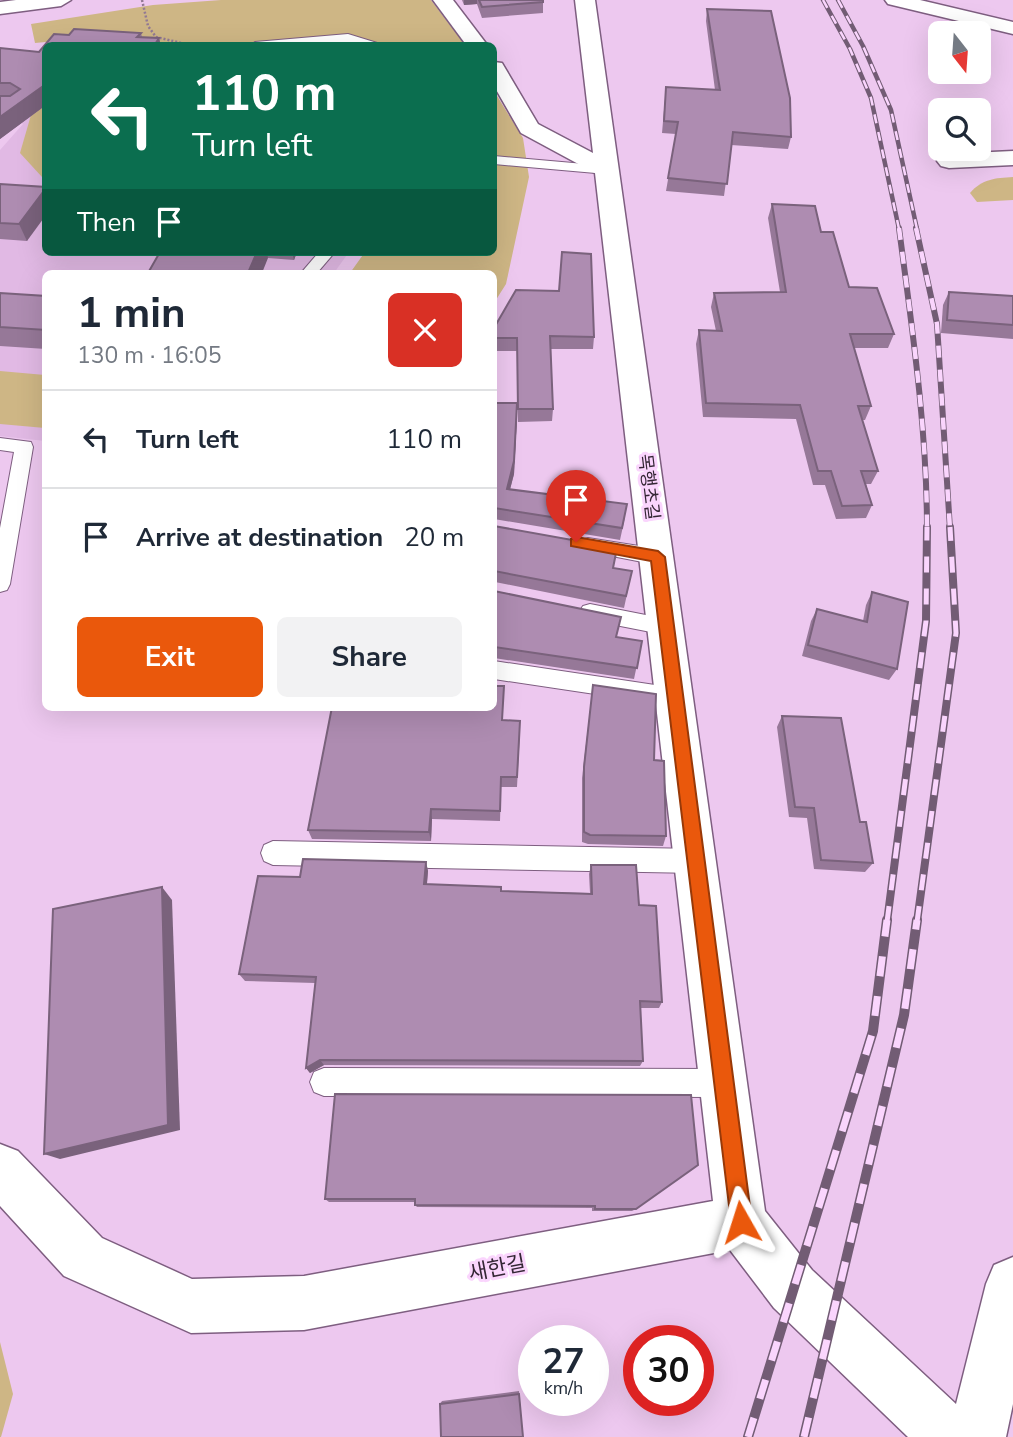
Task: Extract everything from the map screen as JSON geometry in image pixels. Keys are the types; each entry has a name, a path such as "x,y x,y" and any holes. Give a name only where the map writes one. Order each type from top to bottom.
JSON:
{"street":[{"path":"0,8 61,0"},
{"path":"443,0 475,42"},
{"name":"목행초길","path":"585,0 726,1083 741,1222"},
{"path":"895,0 1013,27"},
{"path":"497,73 529,128 607,170"},
{"path":"991,160 1013,159"},
{"name":"새한길","path":"0,1169 83,1257 191,1306 303,1303 741,1222"},
{"path":"741,1222 793,1289 949,1437"},
{"path":"977,1437 1013,1284"}],"lane":[{"path":"302,42 348,38 364,42"},
{"path":"497,160 607,170"},
{"path":"312,270 324,256"},
{"path":"0,444 42,447"},
{"path":"0,584 24,447"},
{"path":"562,540 658,557"},
{"path":"573,608 666,627"},
{"path":"497,670 676,697"},
{"path":"273,853 697,861"},
{"path":"324,1082 726,1083"}],"path":[{"path":"142,0 148,26 156,37 177,42"}],"shaded area":[{"path":"221,0 431,0 463,42 122,42 77,39 35,43 31,24 153,5"},
{"path":"42,65 42,256 346,256 336,270 42,270 42,441 0,436 0,150 23,124 7,114"},
{"path":"497,96 523,138 529,177 506,284 497,298 497,270 352,270 362,256 497,256"},
{"path":"42,101 42,177 20,153 31,115"},
{"path":"1013,177 1013,200 977,202 970,193 989,180"},
{"path":"0,371 42,375 42,428 0,424"},
{"path":"0,1342 13,1394 1,1437 0,1437"}],"building":[{"path":"479,0 543,0 543,2 482,7"},
{"path":"707,9 771,11 790,98 791,137 733,132 727,184 668,178 678,122 664,121 666,87 720,90"},
{"path":"74,29 141,33 137,37 159,38 156,42 47,42 54,34 69,35"},
{"path":"0,48 39,52 42,48 42,87 0,117 0,96 10,96 20,89 10,83 0,83"},
{"path":"0,184 42,187 42,193 19,224 0,223"},
{"path":"772,204 815,206 821,232 833,232 849,287 877,288 894,334 850,334 871,406 858,406 878,471 861,471 872,505 842,506 831,471 818,471 800,405 706,403 699,330 722,331 714,293 786,292"},
{"path":"562,252 591,254 594,337 550,336 553,409 518,409 517,338 497,338 497,323 516,290 559,291"},
{"path":"158,256 255,256 249,270 150,270"},
{"path":"949,292 1013,296 1013,325 947,320"},
{"path":"0,293 42,296 42,330 0,327"},
{"path":"497,403 517,403 514,461 507,489 627,504 622,528 497,508"},
{"path":"497,527 617,548 613,568 632,571 626,596 497,572"},
{"path":"497,592 621,617 616,637 642,641 637,668 497,647"},
{"path":"872,592 908,602 897,669 808,645 817,609 867,622"},
{"path":"593,685 656,694 654,760 664,761 666,836 590,835 584,832 584,767"},
{"path":"497,686 504,686 502,720 520,721 517,777 501,777 500,811 431,809 429,832 308,830 331,711 497,711"},
{"path":"782,716 841,718 860,822 866,822 873,863 821,860 814,808 795,807"},
{"path":"303,859 426,862 424,884 501,887 501,891 592,894 591,865 636,865 639,905 656,906 662,1002 640,1001 643,1061 320,1060 306,1068 316,977 239,974 258,876 300,877"},
{"path":"162,887 168,1125 44,1154 53,909"},
{"path":"335,1094 691,1095 698,1165 636,1209 595,1209 595,1206 415,1205 415,1199 325,1199"},
{"path":"518,1394 518,1416 521,1416 523,1437 441,1437 440,1404"}],"railway":[{"path":"823,0 850,49 871,98 899,229"},
{"path":"838,0 863,46 891,110 917,229"},
{"path":"899,228 922,416 927,528"},
{"path":"916,228 937,324 950,529"},
{"path":"917,922 956,633 950,527"},
{"path":"887,922 926,621 927,528"},
{"path":"748,1437 873,1031 887,920"},
{"path":"804,1437 904,1015 917,920"}],"route":[{"path":"576,542 658,557 726,1083 741,1222"}]}
